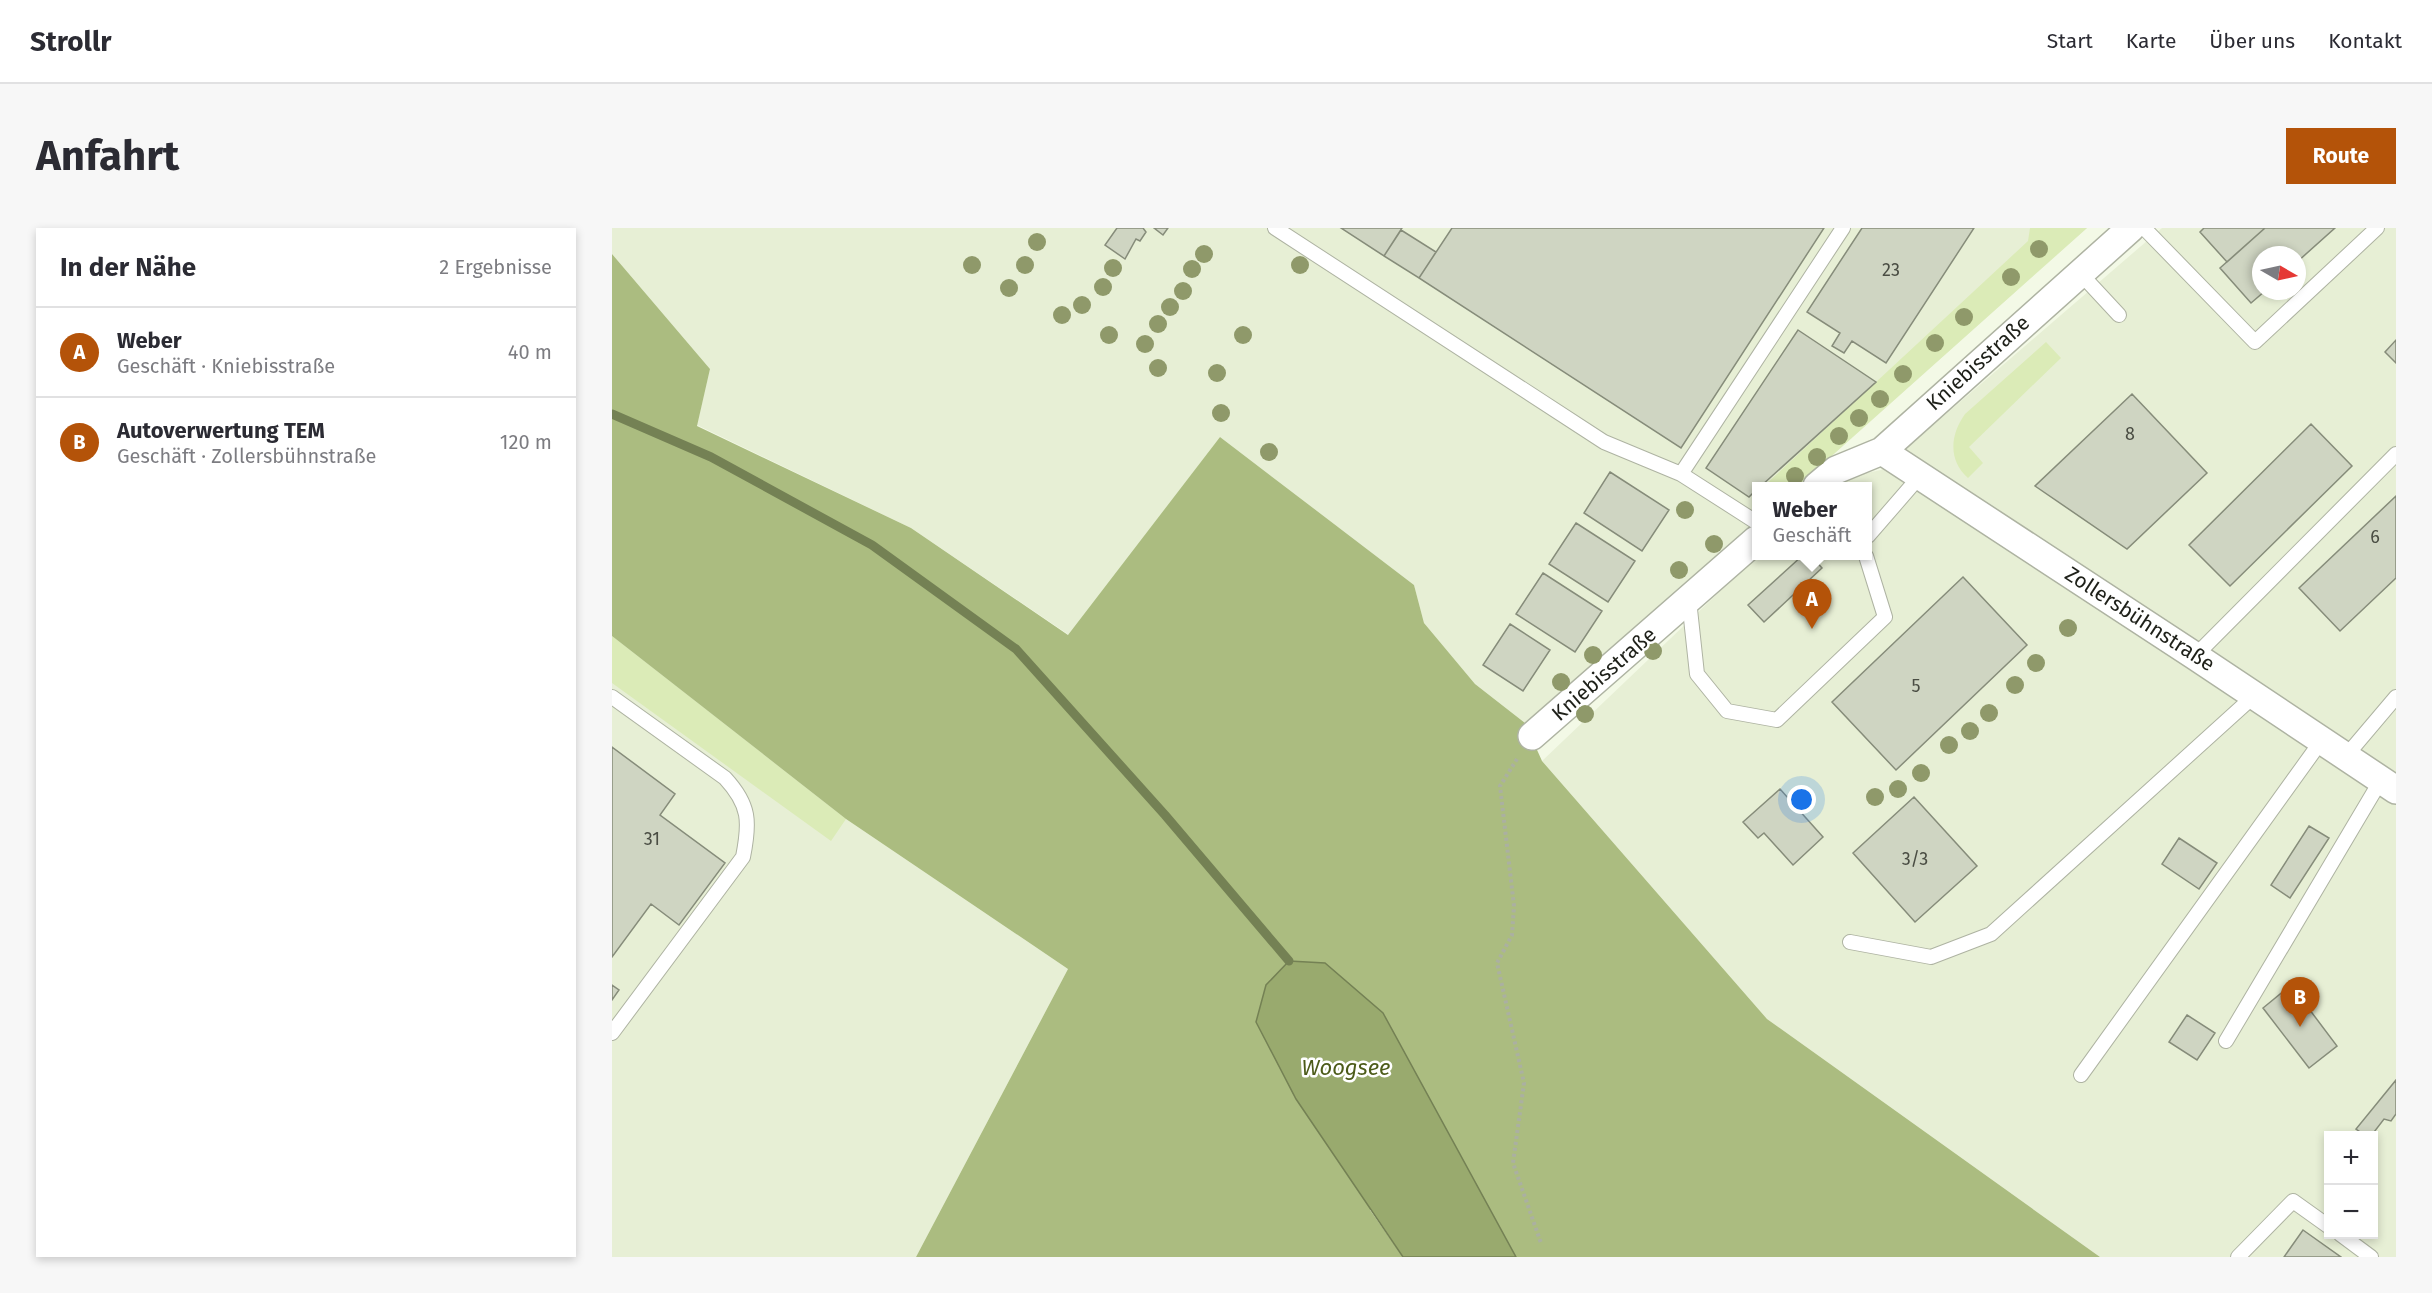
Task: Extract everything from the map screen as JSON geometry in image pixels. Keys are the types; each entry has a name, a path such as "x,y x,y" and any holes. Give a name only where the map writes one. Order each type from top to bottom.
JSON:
{"street":[{"name":"Kniebisstraße","path":"1822,482 1836,470 1882,451 2131,228"},
{"name":"Zollersbühnstraße","path":"1882,451 2255,695 2388,785"},
{"name":"Kniebisstraße","path":"1532,736 1752,544"}],"lane":[{"path":"1275,228 1604,442 1682,474 1752,519"},
{"path":"1682,474 1843,228"},
{"path":"2144,228 2254,342 2376,228"},
{"path":"2080,273 2119,315"},
{"path":"2195,656 2396,454"},
{"path":"1872,531 1920,476"},
{"path":"1689,600 1697,674 1727,711 1777,720 1885,617 1868,560"},
{"path":"1850,942 1931,957 1991,934 2255,695"},
{"path":"612,697 725,778 739,793 746,811 748,832 743,856 612,1033"},
{"path":"2346,756 2396,697"},
{"path":"2081,1075 2322,740"},
{"path":"2226,1041 2388,785"},
{"path":"2238,1257 2294,1201 2324,1224"},
{"path":"2347,1239 2371,1257"}],"path":[{"path":"1532,736 1500,786 1514,906 1512,935 1497,963 1524,1083 1513,1163 1541,1243"}],"shaded area":[{"path":"612,228 2087,228 1802,482 1752,482 1752,526 1525,723 1475,684 1424,623 1414,585 1220,437 1069,635 911,528 697,425 710,369 612,254"},
{"path":"2030,228 2087,228 1802,482 1768,482 2028,241"},
{"path":"2162,228 2396,228 2396,1257 2100,1257 1767,1019 1542,761 1753,560 1872,560 1872,482 1834,482 1837,479 1881,470"},
{"path":"612,254 710,369 697,426 911,528 1068,635 1220,437 1414,585 1424,623 1475,684 1525,723 1542,761 1767,1019 2100,1257 1516,1257 1447,1131 1370,1210 1403,1257 916,1257 1068,969 846,819 612,636"},
{"path":"2046,342 2061,358 1969,447 1983,463 1968,478 1954,455 1954,439 1960,422 1965,414"},
{"path":"612,636 846,819 1068,969 916,1257 612,1257"},
{"path":"612,636 846,819 831,841 612,683"}],"water":[{"name":"Woogsee","path":"1289,961 1325,963 1383,1013 1516,1257 1403,1257 1296,1099 1256,1022 1266,985"}],"building":[{"path":"1117,228 1143,228 1146,232 1140,241 1136,239 1125,259 1105,245"},
{"path":"1154,228 1168,228 1163,235"},
{"path":"1341,228 1402,228 1384,256"},
{"path":"1452,228 1824,228 1681,448 1419,278"},
{"path":"1862,228 1974,228 1886,363 1852,341 1844,353 1832,346 1840,333 1807,312"},
{"path":"2204,228 2265,228 2227,262 2200,232"},
{"path":"2265,228 2335,228 2306,254 2306,246 2252,246 2252,300 2254,300 2251,303 2220,268"},
{"path":"1401,230 1436,252 1419,278 1384,256"},
{"path":"1798,330 1876,382 1765,482 1752,482 1752,494 1749,497 1706,468"},
{"path":"2396,340 2396,363 2385,352"},
{"path":"2132,394 2207,473 2127,549 2035,486"},
{"path":"2311,424 2352,466 2230,586 2189,545"},
{"path":"1610,472 1669,510 1642,551 1584,513"},
{"path":"2396,496 2396,578 2340,631 2299,588"},
{"path":"1576,523 1635,561 1608,602 1549,564"},
{"path":"1798,560 1815,560 1822,568 1764,622 1748,605"},
{"path":"1543,573 1602,611 1575,652 1516,614"},
{"path":"1963,577 2027,645 1896,770 1832,702"},
{"path":"1510,624 1550,650 1523,691 1483,665"},
{"path":"612,747 675,794 660,815 725,863 679,925 651,904 612,957"},
{"path":"1780,789 1823,837 1793,865 1764,833 1758,838 1743,822"},
{"path":"1914,797 1977,866 1915,922 1853,853"},
{"path":"2309,826 2329,838 2290,898 2271,885"},
{"path":"2179,838 2217,863 2199,889 2162,864"},
{"path":"612,985 619,990 612,1000"},
{"path":"2291,985 2337,1046 2309,1068 2263,1008"},
{"path":"2187,1015 2215,1033 2197,1060 2169,1042"},
{"path":"2396,1080 2396,1114 2391,1121 2384,1119 2375,1131 2356,1129"},
{"path":"2303,1230 2341,1257 2284,1257"}],"waterway":[{"path":"612,414 711,457 872,545 1016,649 1165,815 1289,961"}],"place":[{"name":"Weber","path":"1812,629"},
{"name":"Autoverwertung TEM","path":"2300,1027"}]}
